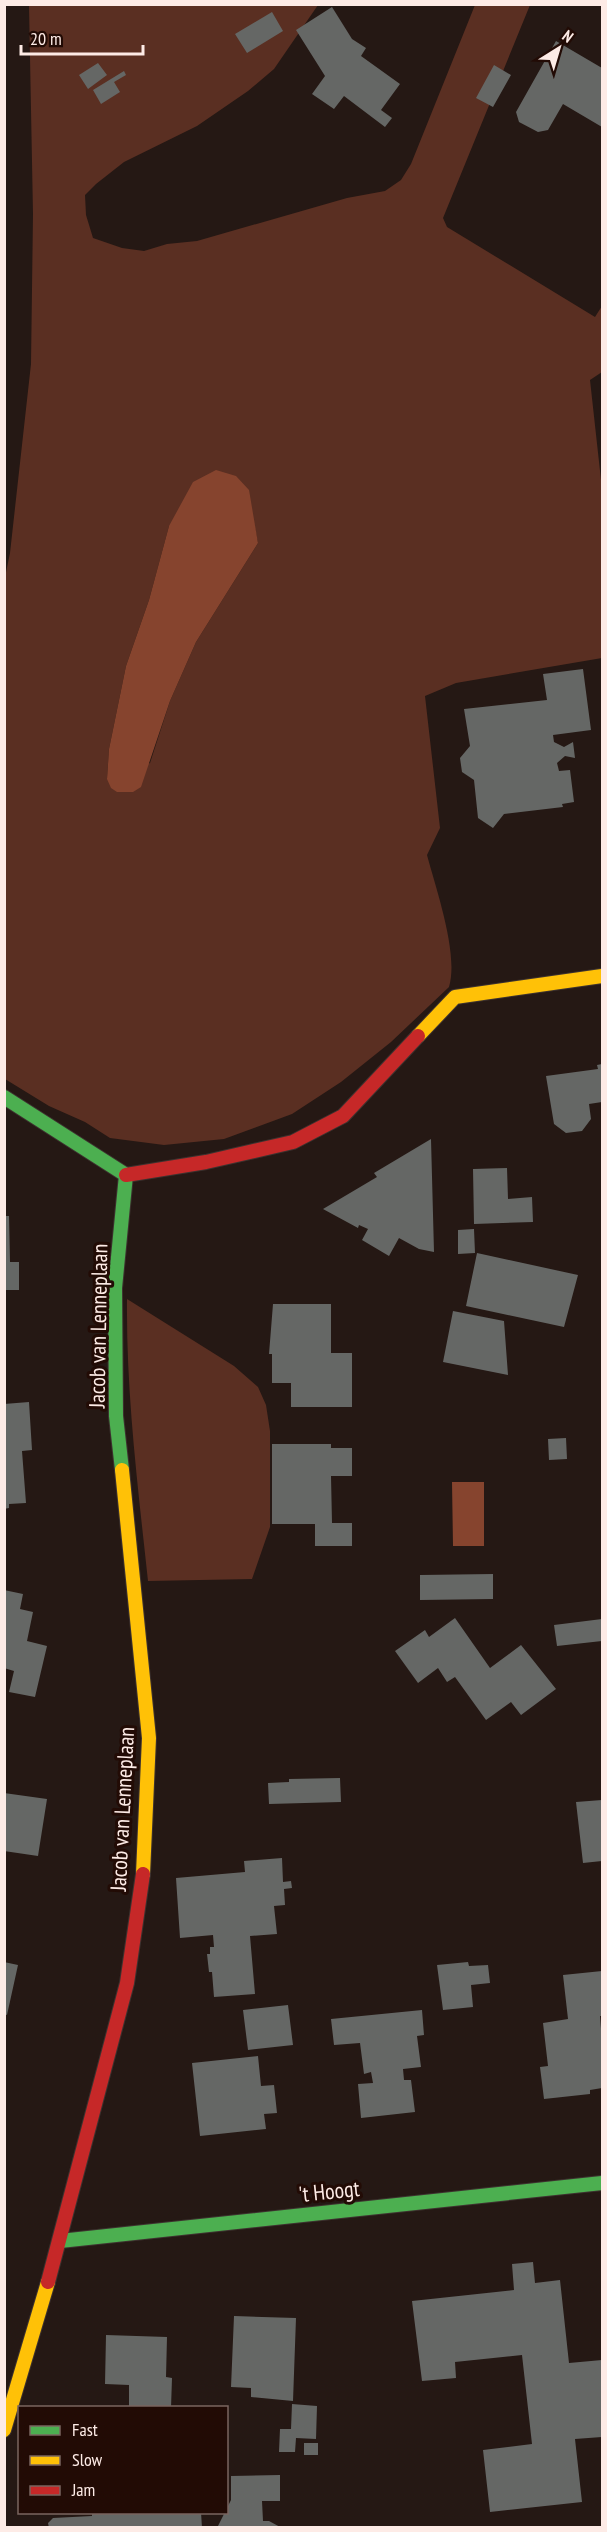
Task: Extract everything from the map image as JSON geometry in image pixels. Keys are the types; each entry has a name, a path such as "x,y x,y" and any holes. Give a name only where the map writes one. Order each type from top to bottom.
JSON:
{"street":[{"path":"4,1097 126,1175 206,1162 292,1142 343,1116 455,997 603,976"},
{"name":"Jacob van Lenneplaan","path":"4,2430 60,2241 127,1983 145,1860 149,1738 116,1416 115,1288 126,1175"},
{"name":"'t Hoogt","path":"60,2241 603,2184"}],"shaded area":[{"path":"29,5 318,5 274,69 248,91 197,126 124,162 85,195 86,215 93,238 122,248 144,251 167,244 197,241 347,198 385,191 401,180 411,164 475,5 530,5 443,218 447,227 595,317 602,306 602,372 590,380 602,489 602,658 456,683 425,696 440,828 427,855 449,940 451,973 449,987 391,1042 341,1082 292,1114 224,1139 164,1145 110,1138 85,1122 49,1106 5,1079 4,582 10,553 31,364 33,214","holes":["253,519 258,543 196,642 170,701 150,763 107,779 109,749 126,666 149,600 169,526"]},
{"path":"216,470 236,476 249,490 258,543 196,642 170,701 141,787 133,792 117,792 111,788 107,779 109,749 126,666 149,600 169,526 193,482"},
{"path":"127,1299 234,1366 258,1387 266,1405 270,1431 270,1527 252,1579 148,1581 131,1405"},
{"path":"452,1482 484,1482 484,1546 453,1546"}],"building":[{"path":"332,7 352,39 366,48 361,56 400,84 381,110 392,118 385,127 344,96 334,109 312,94 325,76 296,30"},
{"path":"272,12 283,31 247,53 235,34"},
{"path":"556,41 602,68 602,127 563,104 548,130 538,132 519,122 516,112"},
{"path":"98,63 107,75 88,89 79,75"},
{"path":"494,65 511,75 493,107 476,98"},
{"path":"124,71 126,75 114,82 120,92 101,104 93,90"},
{"path":"583,669 591,730 553,735 554,742 564,747 573,742 575,758 565,756 557,763 559,771 570,770 574,802 562,804 563,807 504,814 493,828 478,818 474,780 462,772 460,758 470,746 464,709 547,700 543,674"},
{"path":"602,1064 602,1102 589,1104 591,1119 582,1131 566,1133 554,1124 546,1076 598,1069 597,1065"},
{"path":"431,1139 434,1252 419,1249 399,1238 389,1256 362,1240 368,1229 359,1225 358,1228 323,1209 377,1177 374,1173"},
{"path":"507,1168 508,1199 532,1197 533,1222 474,1224 473,1169"},
{"path":"4,1216 9,1216 10,1262 19,1262 19,1290 4,1290"},
{"path":"474,1229 475,1253 458,1254 458,1230"},
{"path":"477,1253 578,1275 564,1327 466,1306"},
{"path":"273,1304 331,1304 331,1353 352,1353 352,1407 291,1407 291,1383 272,1383 272,1354 269,1354"},
{"path":"453,1311 504,1321 508,1375 443,1362"},
{"path":"29,1402 32,1450 22,1451 26,1503 9,1504 9,1508 4,1509 4,1404"},
{"path":"566,1438 567,1459 549,1460 548,1439"},
{"path":"272,1444 331,1444 331,1448 352,1448 352,1476 331,1476 332,1523 352,1523 352,1546 315,1546 315,1524 272,1524"},
{"path":"493,1574 493,1599 420,1600 420,1575"},
{"path":"4,1590 23,1594 20,1609 33,1612 27,1641 47,1646 35,1697 9,1692 14,1671 4,1668"},
{"path":"455,1618 490,1668 521,1645 556,1689 521,1715 511,1702 486,1720 455,1677 447,1682 438,1668 418,1683 395,1651 425,1630 429,1637"},
{"path":"602,1619 602,1641 557,1646 554,1625"},
{"path":"340,1778 341,1802 269,1804 268,1783 289,1782 289,1779"},
{"path":"4,1793 47,1799 38,1856 4,1851"},
{"path":"602,1800 602,1861 583,1863 576,1802"},
{"path":"282,1858 283,1882 291,1881 292,1888 284,1889 285,1905 274,1906 277,1934 250,1936 255,1994 214,1997 212,1972 209,1972 207,1954 210,1954 210,1947 214,1947 213,1935 180,1938 176,1878 245,1872 244,1861"},
{"path":"4,1962 18,1965 7,2015 4,2014"},
{"path":"468,1962 469,1966 488,1965 490,1983 471,1985 473,2007 443,2010 437,1965"},
{"path":"602,1971 602,2016 600,2016 602,2088 590,2090 590,2094 544,2099 540,2067 548,2066 543,2023 568,2019 563,1975"},
{"path":"288,2005 293,2045 248,2050 243,2010"},
{"path":"422,2010 424,2035 417,2036 421,2067 403,2069 404,2080 411,2080 415,2112 361,2118 358,2084 373,2083 371,2072 364,2074 360,2043 334,2045 331,2019"},
{"path":"258,2056 261,2086 274,2085 277,2113 264,2114 266,2129 200,2136 192,2063"},
{"path":"533,2262 535,2283 560,2280 569,2363 602,2360 602,2437 575,2439 582,2502 490,2512 483,2450 532,2444 522,2355 455,2362 456,2378 422,2381 412,2301 514,2290 512,2264"},
{"path":"234,2316 296,2318 293,2401 251,2397 251,2388 231,2387"},
{"path":"106,2335 167,2337 166,2377 172,2378 171,2406 129,2406 129,2385 105,2384"},
{"path":"292,2404 317,2406 316,2439 296,2438 295,2452 279,2452 280,2429 291,2429"},
{"path":"304,2443 318,2443 318,2455 304,2455"},
{"path":"280,2475 280,2501 262,2501 263,2521 269,2521 282,2528 217,2528 224,2514 228,2514 231,2500 231,2476"},
{"path":"92,2514 201,2514 202,2528 49,2528 48,2523 53,2518 92,2516"}],"traffic: fast":[{"path":"4,1097 126,1175 115,1288 116,1416 122,1470"},
{"path":"60,2241 602,2183"}],"traffic: slow":[{"path":"418,1036 455,997 602,976"},
{"path":"122,1470 149,1738 143,1874"},
{"path":"4,2430 48,2282"}],"traffic: jam":[{"path":"126,1175 206,1162 293,1142 343,1116 418,1036"},
{"path":"48,2282 127,1983 143,1874"}]}
